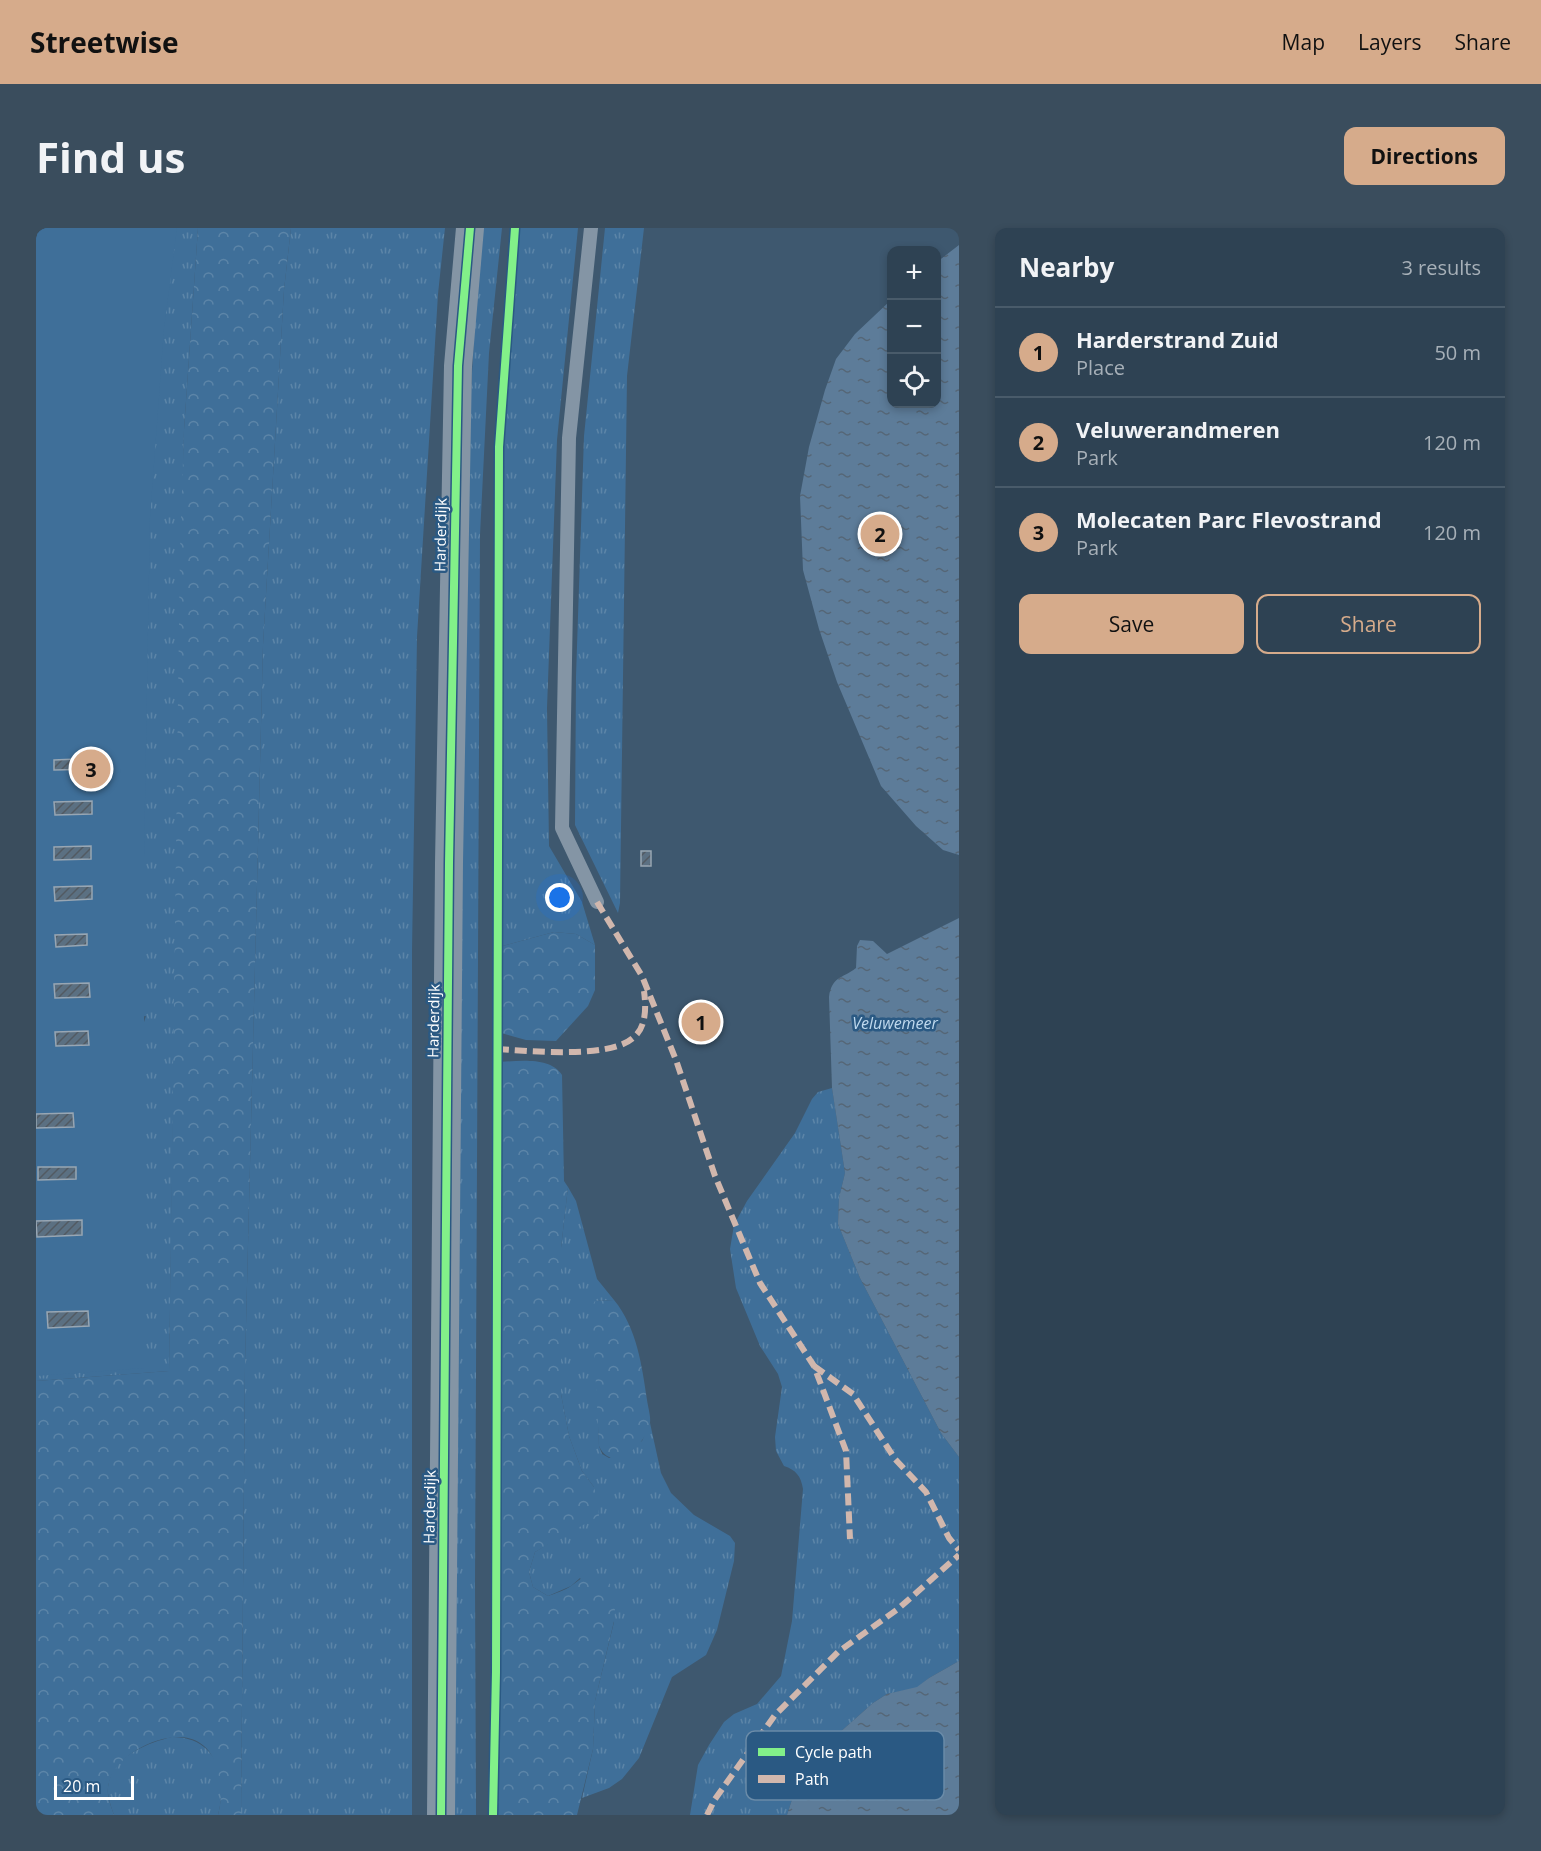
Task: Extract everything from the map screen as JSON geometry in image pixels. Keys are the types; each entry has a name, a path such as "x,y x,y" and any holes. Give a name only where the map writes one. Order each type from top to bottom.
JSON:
{"street":[{"name":"Harderdijk","path":"441,1815 449,863 458,378 470,228"}],"lane":[{"path":"591,228 569,438 562,828 597,902"}],"green space":[{"path":"36,228 198,228 184,430 169,1371 36,1381 36,1351 146,1016 115,1020 36,955 110,868"},
{"path":"36,228 177,228 164,329 150,518 144,858 144,1368 36,1376"},
{"path":"198,228 291,228 284,290 263,645 245,1365 241,1815 218,1815 221,1787 211,1754 200,1743 188,1738 174,1737 145,1746 120,1764 108,1788 114,1815 36,1815 36,1381 169,1371 180,552 184,430"},
{"path":"291,228 445,228 438,294 417,637 412,950 412,1815 241,1815 245,1365 263,645 284,290"},
{"path":"480,228 502,228 489,353 480,535 476,1815 452,1815 452,737"},
{"path":"519,228 578,228 557,440 547,708 549,846 582,902 595,945 576,934 554,932 495,948 497,572 500,460 509,322"},
{"path":"605,228 644,228 627,376 620,903 618,913 575,825 576,677 584,436"},
{"path":"554,932 576,934 595,945 595,990 588,1006 556,1041 526,1040 494,1031 495,948"},
{"path":"494,1062 540,1062 556,1069 562,1075 564,1181 568,1187 561,1248 561,1394 569,1436 582,1471 594,1487 599,1516 535,1552 529,1572 533,1587 548,1596 566,1589 591,1574 606,1577 616,1595 614,1621 595,1701 593,1749 577,1815 492,1815"},
{"path":"832,1088 845,1173 839,1198 838,1224 860,1278 941,1433 959,1457 959,1661 929,1678 917,1688 887,1694 873,1703 841,1731 746,1731 746,1800 792,1800 787,1815 690,1815 698,1765 724,1722 734,1714 757,1704 781,1676 792,1621 803,1489 797,1474 784,1466 776,1451 775,1437 782,1387 778,1374 760,1346 736,1288 730,1249 734,1225 747,1201 795,1133 812,1099 818,1092"},
{"path":"568,1187 576,1201 597,1279 614,1300 595,1301 599,1446 602,1454 609,1458 642,1441 650,1423 661,1473 671,1493 694,1515 730,1536 735,1543 734,1561 717,1630 706,1655 672,1677 639,1758 622,1779 609,1788 582,1798 593,1749 595,1701 614,1622 580,1578 571,1586 548,1596 533,1587 529,1572 535,1552 548,1544 594,1487 582,1471 569,1436 561,1394 561,1248"},
{"path":"614,1300 628,1323 637,1348 650,1423 636,1448 628,1454 612,1458 605,1454 599,1446 592,1306 595,1301"},
{"path":"172,1737 200,1744 216,1762 221,1787 218,1815 114,1815 108,1787 116,1767 132,1753 152,1743"}],"water":[{"path":"959,245 959,855 943,850 916,826 881,786 837,682 819,629 803,570 800,496 809,447 836,359 855,334 887,304 887,408 941,408 941,259"},
{"name":"Veluwemeer","path":"959,918 959,1457 941,1433 860,1278 838,1224 839,1198 845,1173 832,1088 829,997 835,981 856,968 857,946 860,940 873,941 887,954"},
{"path":"959,1661 959,1815 787,1815 792,1800 944,1800 944,1731 841,1731 873,1703 887,1694 917,1687"}],"building":[{"path":"101,758 101,769 54,770 54,760"},
{"path":"92,801 92,814 55,815 54,802"},
{"path":"91,846 91,859 54,860 54,847"},
{"path":"641,851 651,851 651,866 641,866"},
{"path":"92,886 92,899 55,901 54,887"},
{"path":"87,934 87,945 56,947 55,935"},
{"path":"89,983 90,997 55,998 54,984"},
{"path":"88,1031 89,1045 56,1046 55,1032"},
{"path":"73,1113 74,1127 36,1128 36,1114"},
{"path":"38,1167 76,1167 76,1179 38,1180"},
{"path":"82,1220 82,1235 37,1237 36,1221"},
{"path":"88,1311 89,1326 48,1328 47,1312"}],"marked path":[{"path":"597,902 642,976 676,1060 715,1176 760,1283 814,1366 846,1451 850,1539"},
{"path":"497,1049 568,1052 606,1049 622,1045 633,1038 641,1028 645,1010 644,991"},
{"path":"814,1366 853,1394 895,1459 926,1492 949,1538 959,1550"},
{"path":"764,1731 775,1715 838,1652 898,1609 959,1555"},
{"path":"707,1815 715,1799 746,1756"}],"cycle path":[{"path":"441,1815 449,863 458,366 470,228"},
{"path":"493,1815 496,1672 499,447 515,228"}],"place":[{"name":"Veluwerandmeren","path":"880,534"},
{"name":"Molecaten Parc Flevostrand","path":"91,769"},
{"name":"Harderstrand Zuid","path":"701,1022"}]}
